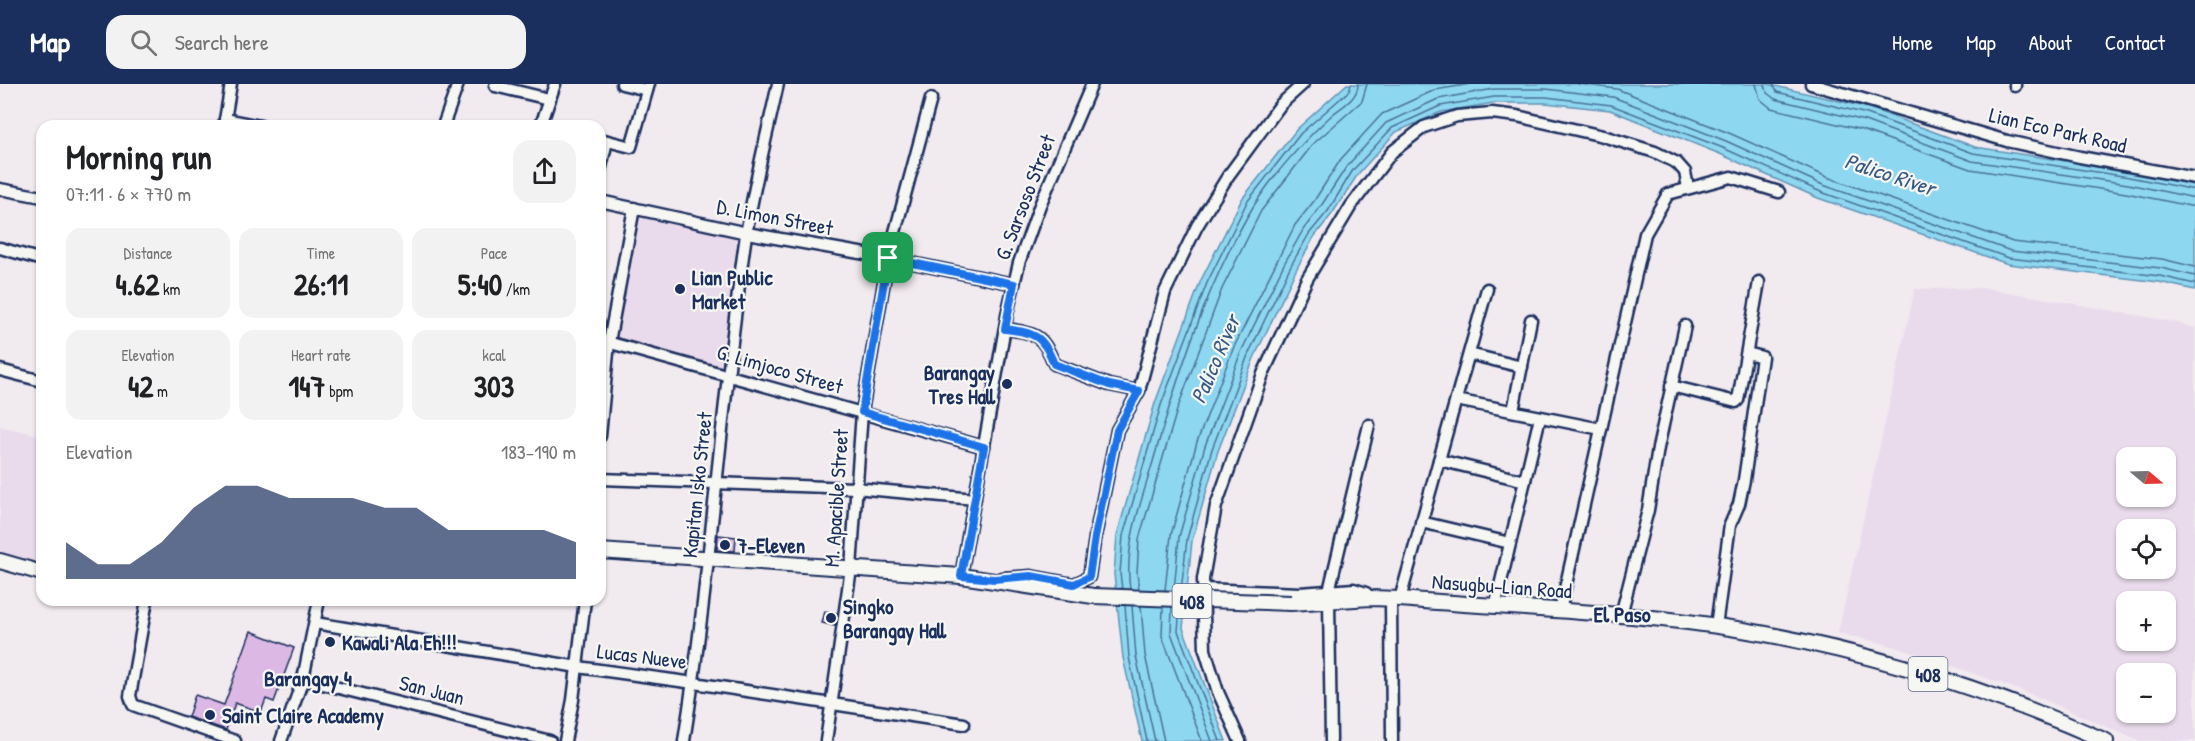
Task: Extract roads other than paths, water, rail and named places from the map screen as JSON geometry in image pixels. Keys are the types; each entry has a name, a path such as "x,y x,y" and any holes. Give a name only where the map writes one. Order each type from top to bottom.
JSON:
{"main road":[{"name":"408","path":"606,551 994,579"},
{"path":"0,561 36,571"},
{"name":"Nasugbu-Lian Road","path":"994,579 1030,588 1093,596 1291,603 1329,596 1396,599 1621,615 1716,626 1826,646 1876,659 1955,683 2106,741"}],"street":[{"path":"225,120 231,84"},
{"path":"445,120 458,84"},
{"path":"496,84 495,86 549,99"},
{"path":"542,120 555,84"},
{"path":"606,141 631,147 648,87 622,84"},
{"name":"Kapitan Isko Street","path":"684,741 694,683 718,484 728,375 747,233 778,84"},
{"name":"G. Sarsoso Street","path":"961,576 1005,329 1024,245 1092,84"},
{"path":"994,579 1031,576 1074,584 1089,577 1117,430 1139,391 1165,292 1197,226 1228,176 1281,104 1303,84"},
{"name":"Lian Eco Park Road","path":"1811,84 2007,141 2195,178"},
{"name":"M. Apacible Street","path":"826,741 851,568 862,412 888,258 931,99"},
{"path":"1240,741 1218,692 1205,650 1203,589 1216,506 1263,374 1307,279 1351,206 1392,152 1424,127 1458,116 1492,113 1517,116 1603,136 1655,152 1677,163 1685,172 1688,188"},
{"path":"1560,611 1645,234 1668,194 1731,177 1779,192"},
{"path":"0,189 36,196"},
{"name":"D. Limon Street","path":"606,202 747,233 888,258 1014,284"},
{"path":"606,336 634,208"},
{"path":"0,248 36,258"},
{"path":"1671,386 1736,402 1739,396 1759,282"},
{"path":"1392,741 1396,599 1421,522 1487,289"},
{"path":"1514,411 1531,320"},
{"path":"1621,615 1648,510 1649,493 1685,326"},
{"path":"1005,329 1033,333 1047,346 1054,364 1109,385 1139,391"},
{"name":"G. Limjoco Street","path":"606,341 984,447"},
{"path":"1716,626 1730,525 1739,504 1744,480 1762,357 1747,353"},
{"path":"1469,354 1522,368"},
{"path":"0,370 36,379"},
{"path":"1456,400 1601,429"},
{"path":"1495,607 1540,417"},
{"path":"1331,741 1329,596 1369,425"},
{"path":"1439,460 1525,481"},
{"path":"606,479 855,488 975,499"},
{"path":"1421,522 1510,543"},
{"path":"1203,589 1329,596"},
{"path":"146,606 129,696 133,705 235,741"},
{"path":"281,741 303,679 318,606"},
{"path":"565,741 578,668 584,606"},
{"name":"Lucas Nueve","path":"315,623 578,668 694,683 964,724"},
{"name":"San Juan","path":"303,679 550,741"}],"water":[{"name":"Palico River","path":"1347,84 1767,84 1869,108 1975,147 2130,171 2195,185 2195,290 2159,282 2008,264 1818,198 1720,154 1610,110 1545,103 1494,103 1441,112 1396,132 1358,174 1314,237 1254,358 1218,451 1192,541 1183,628 1226,741 1142,741 1123,658 1114,574 1117,535 1155,403 1201,280 1242,199 1297,129"}],"place":[{"name":"Lian Public Market","path":"680,289"},
{"name":"Barangay Tres Hall","path":"1007,384"},
{"name":"7-Eleven","path":"725,545"},
{"name":"Singko Barangay Hall","path":"831,618"},
{"name":"Kawali Ala Eh!!!","path":"330,642"},
{"name":"Saint Claire Academy","path":"210,715"}],"district":[{"name":"El Paso","path":"1622,614"},
{"name":"Barangay 4","path":"308,678"}]}
